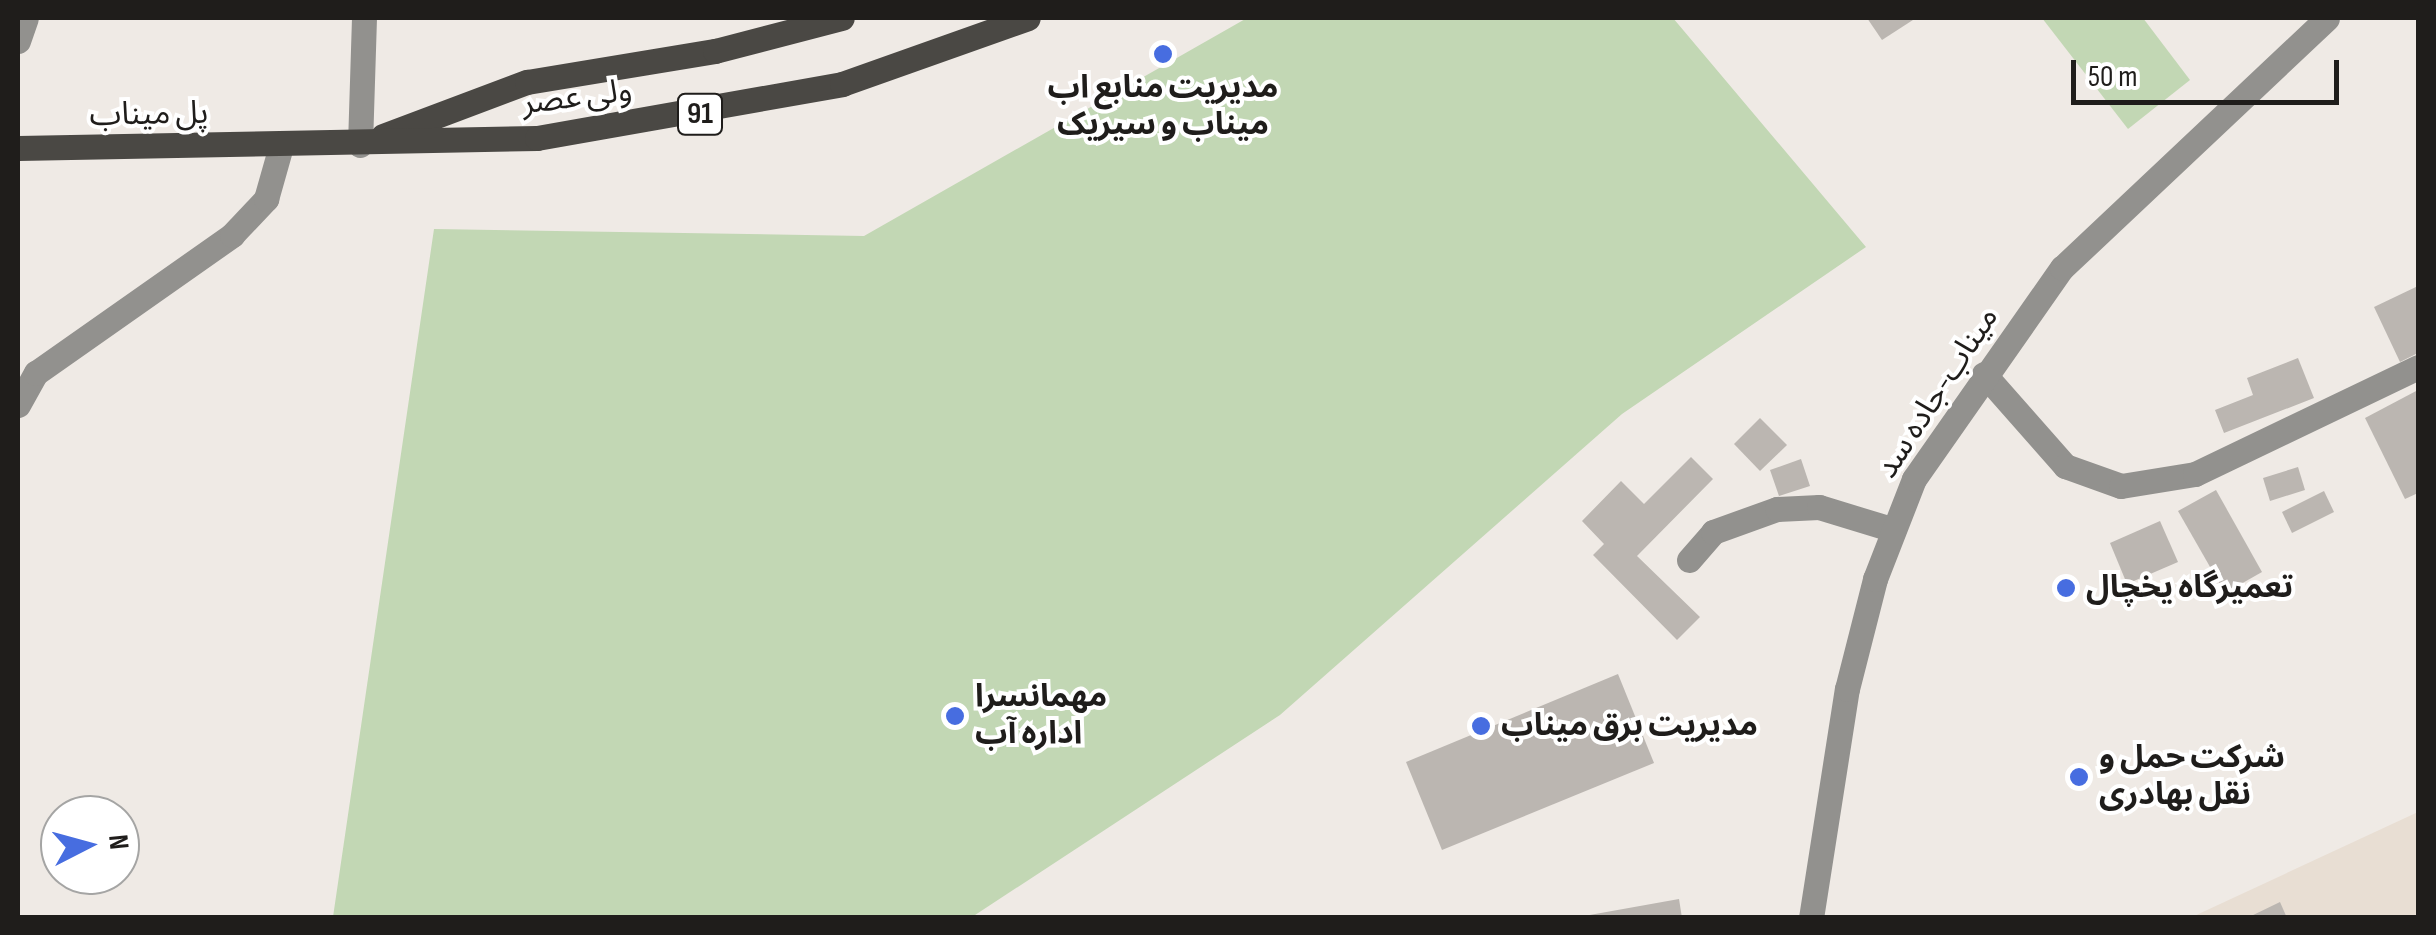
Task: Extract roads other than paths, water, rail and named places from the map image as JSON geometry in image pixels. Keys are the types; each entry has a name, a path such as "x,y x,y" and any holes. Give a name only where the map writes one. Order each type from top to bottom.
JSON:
{"main road":[{"name":"ولی عصر","path":"360,145 528,82 715,51 842,18"},
{"name":"ولی عصر","path":"281,146 537,138 725,110 924,60 1028,18"},
{"name":"پل میناب","path":"18,148 281,146"}],"street":[{"path":"18,41 26,18"},
{"path":"360,145 364,18"},
{"name":"میناب-جاده سد","path":"1811,918 1847,689 1894,530 1914,480 1984,374 2062,268 2328,18"},
{"path":"18,406 36,373 232,236 266,199 281,146"},
{"path":"1984,374 2065,466 2122,486 2196,474 2418,367"},
{"path":"1689,560 1713,532 1777,509 1819,508 1894,530"}],"place":[{"name":"مدیریت منابع اب میناب و سیریک","path":"1163,54"},
{"name":"تعمیرگاه یخچال","path":"2066,588"},
{"name":"مهمانسرا اداره آب","path":"955,716"},
{"name":"مدیریت برق میناب","path":"1481,726"},
{"name":"شرکت حمل و نقل بهادری","path":"2079,777"}]}
